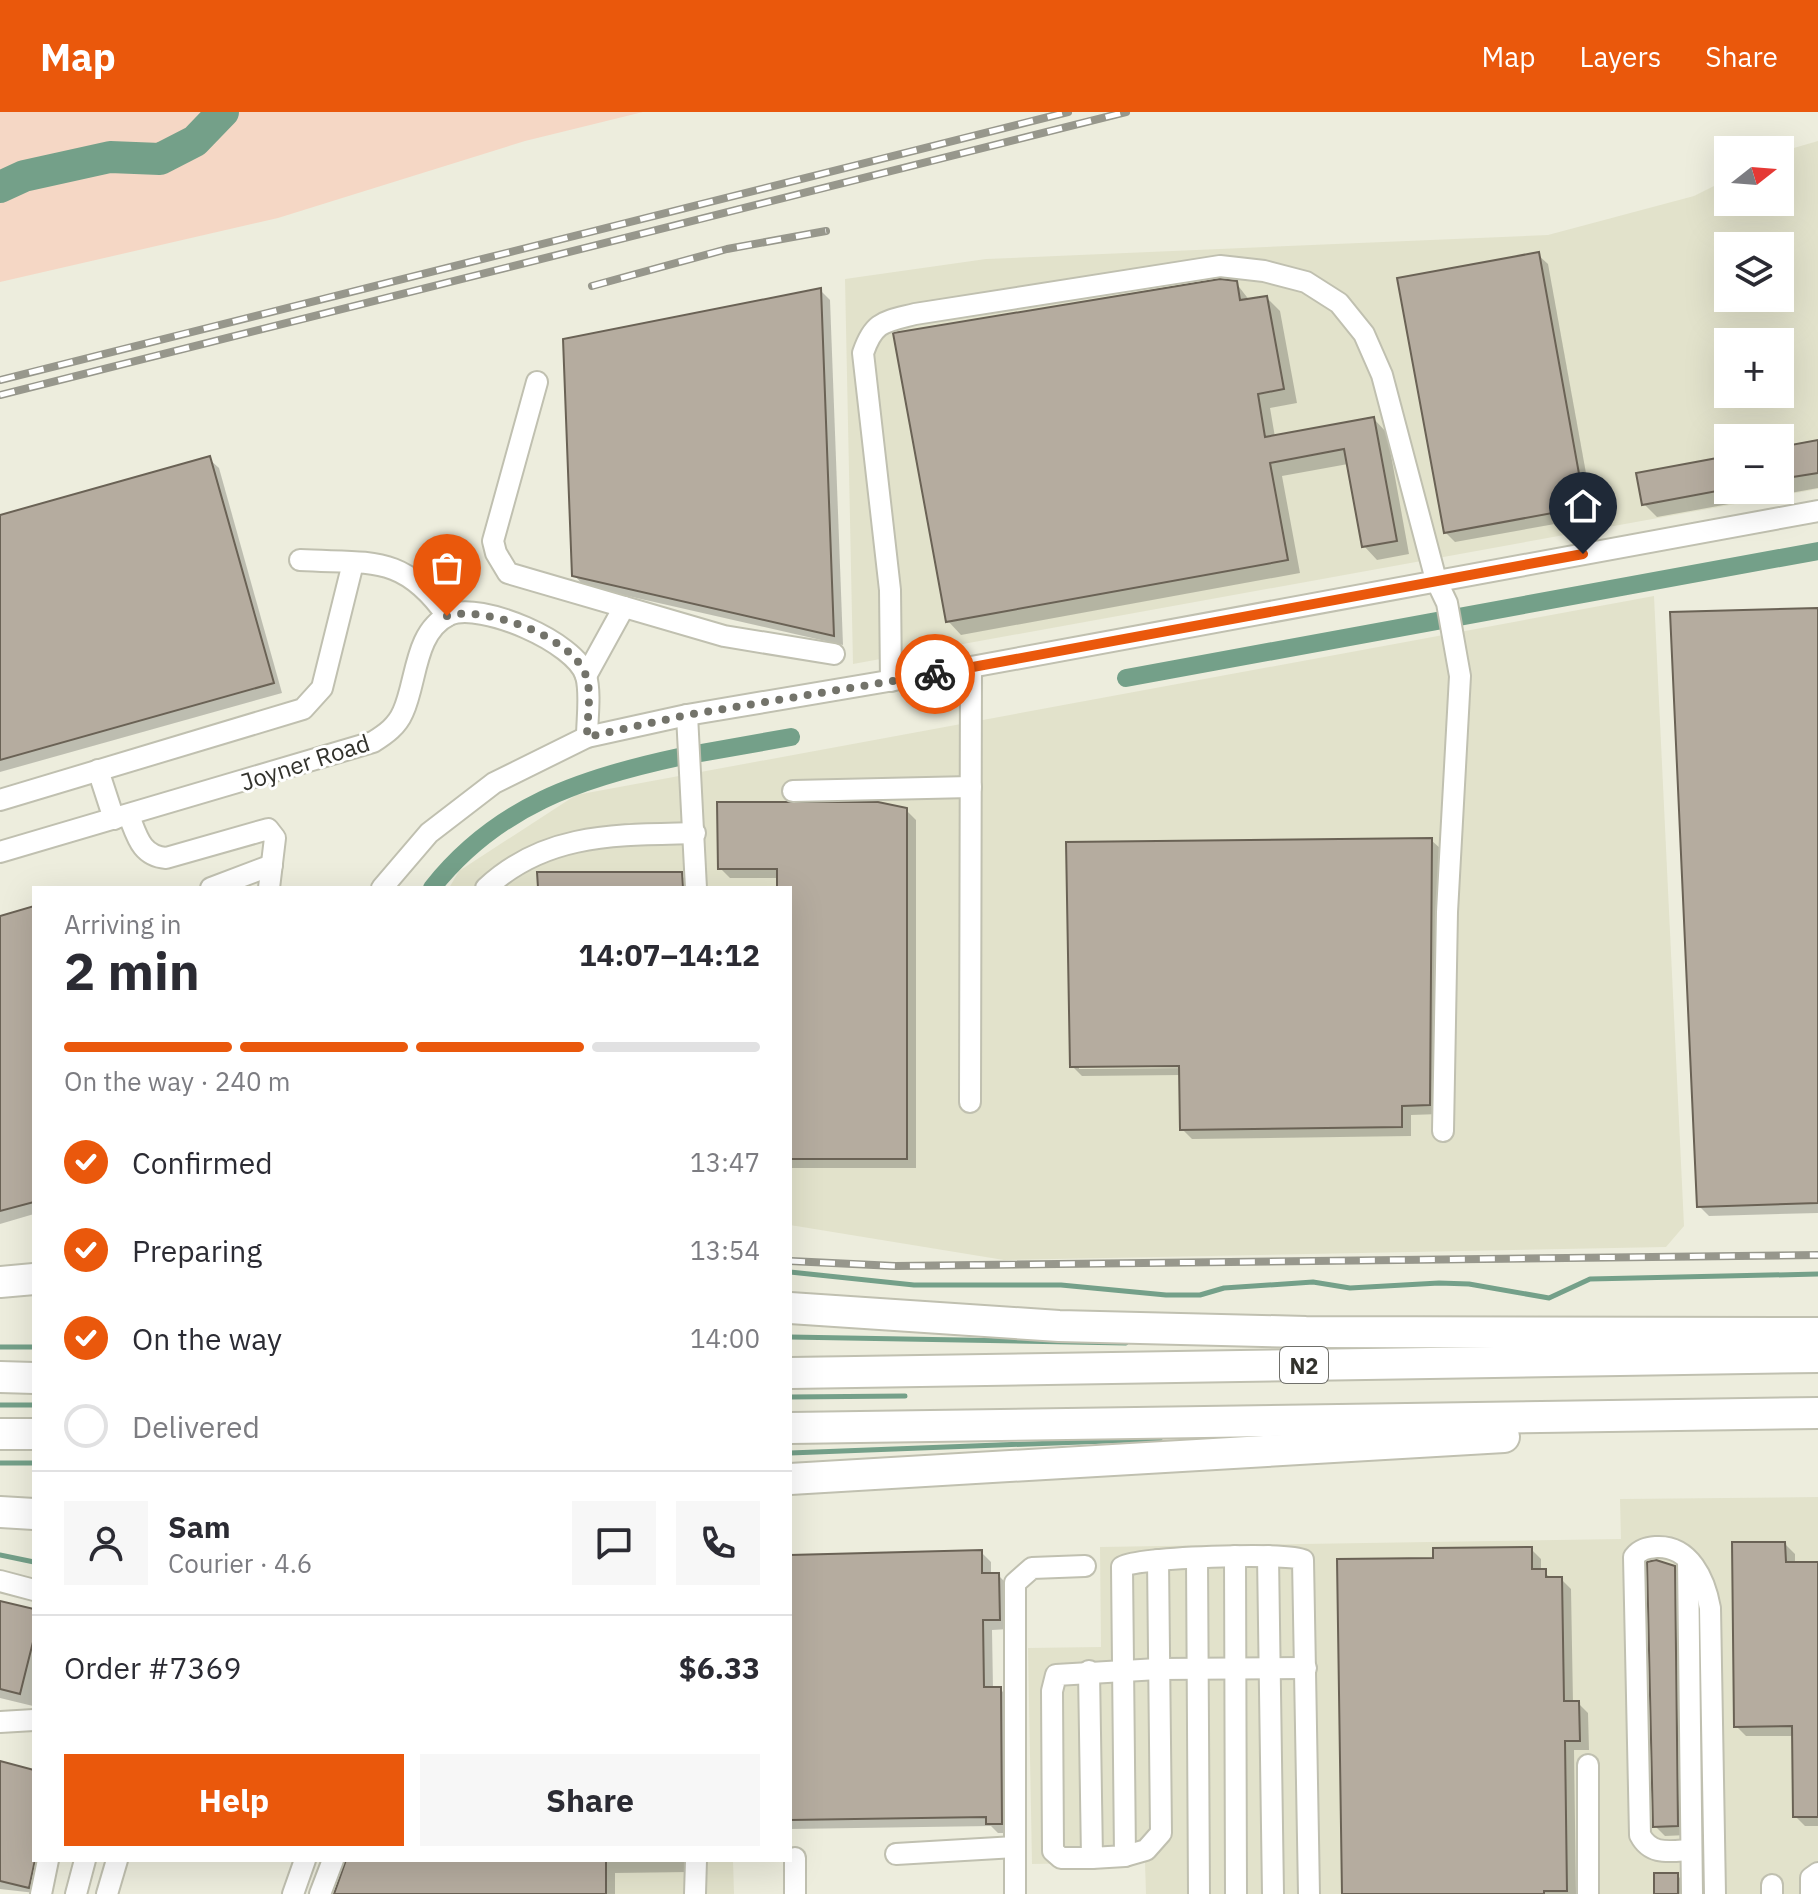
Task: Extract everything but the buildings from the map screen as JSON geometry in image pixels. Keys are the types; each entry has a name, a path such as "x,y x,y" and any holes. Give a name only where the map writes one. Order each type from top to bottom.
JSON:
{"highway":[{"path":"0,1282 32,1279"},
{"path":"792,1308 1074,1326 1306,1332 1818,1333"},
{"name":"N2","path":"792,1373 1818,1357"},
{"path":"0,1377 32,1378"},
{"path":"792,1479 1562,1433 1781,1413"},
{"path":"792,1428 1818,1413"},
{"path":"0,1434 32,1434"},
{"path":"0,1512 32,1514"}],"street":[{"path":"891,681 890,590 863,353 871,331 884,322 915,314 1220,266 1264,271 1306,282 1339,303 1364,334 1382,375 1436,580 1447,603 1460,676 1447,912 1443,1131"},
{"path":"537,382 493,541 508,573 516,578 724,636 834,654"},
{"path":"384,886 429,833 494,783 587,737 687,715 971,667 1818,511"},
{"path":"300,560 384,565 408,573 447,616 462,611 476,613 553,640 574,658 586,676"},
{"path":"0,800 272,721 312,702 322,688 353,563"},
{"path":"587,737 586,676 624,607"},
{"name":"Joyner Road","path":"0,852 373,742 391,730 403,713 421,649 430,631 447,616"},
{"path":"970,1102 971,667"},
{"path":"687,715 696,886"},
{"path":"98,770 121,817 141,846 156,857 166,858 268,829 275,838 269,886"},
{"path":"793,791 971,787"},
{"path":"489,886 524,858 563,842 603,835 695,833"},
{"path":"216,886 272,865"},
{"path":"1691,1850 1649,1849 1640,1835 1634,1565 1637,1553 1658,1547 1673,1548 1688,1560 1707,1590 1710,1608 1715,1894"},
{"path":"1125,1856 1122,1567 1128,1562 1294,1555 1304,1564 1309,1894"},
{"path":"1235,1556 1236,1894"},
{"path":"1268,1556 1273,1894"},
{"path":"1197,1559 1199,1894"},
{"path":"1158,1560 1158,1669 1161,1833 1146,1850 1125,1856 1057,1857 1053,1843 1052,1682 1056,1675 1066,1672 1158,1669 1306,1668"},
{"path":"1688,1560 1692,1894"},
{"path":"1015,1894 1015,1583 1032,1568 1085,1566"},
{"path":"0,1581 32,1589"},
{"path":"1089,1671 1092,1858"},
{"path":"0,1722 32,1720"},
{"path":"1588,1765 1588,1894"},
{"path":"896,1854 1015,1847"},
{"path":"795,1858 795,1894"},
{"path":"41,1894 48,1862"},
{"path":"76,1894 84,1862"},
{"path":"107,1894 116,1862"},
{"path":"293,1894 304,1862"},
{"path":"320,1894 332,1862"},
{"path":"695,1894 696,1862"},
{"path":"1811,1894 1811,1878 1818,1873"}],"shaded area":[{"path":"0,112 643,112 525,141 278,218 0,282"},
{"path":"1818,141 1818,489 1794,493 1794,424 1714,424 1714,504 1735,504 853,664 845,279 986,259 1548,235 1694,196 1714,186 1714,216 1794,216 1794,148"},
{"path":"1654,596 1684,1226 1666,1247 1004,1260 792,1225 792,886 450,886 459,871 576,795"},
{"path":"1818,1497 1818,1894 1146,1894 1145,1862 1032,1864 1028,1648 1101,1647 1100,1547 1621,1539 1620,1499"},
{"path":"319,1862 733,1862 734,1894 308,1894"}],"waterway":[{"path":"0,187 24,176 110,157 160,159 195,141 223,112"},
{"path":"1126,678 1818,551"},
{"path":"701,753 791,737"},
{"path":"434,886 484,836 543,800 608,775 679,757"},
{"path":"792,1272 914,1285 1061,1285 1166,1295 1200,1295 1224,1288 1313,1282 1350,1288 1469,1284 1549,1298 1590,1279 1818,1274"},
{"path":"792,1337 1126,1343"},
{"path":"0,1347 32,1347"},
{"path":"792,1397 905,1396"},
{"path":"0,1405 32,1405"},
{"path":"792,1453 1160,1439"},
{"path":"0,1463 32,1463"},
{"path":"0,1555 32,1562"}],"railway":[{"path":"0,380 1068,112"},
{"path":"0,395 1126,112"},
{"path":"592,286 727,249 826,231"},
{"path":"792,1261 895,1266 1818,1255"}],"way so far":[{"path":"447,616 462,611 476,613 521,627 553,640 574,658 586,676 587,737 687,715 935,674"}],"route":[{"path":"935,674 1583,554"}]}
